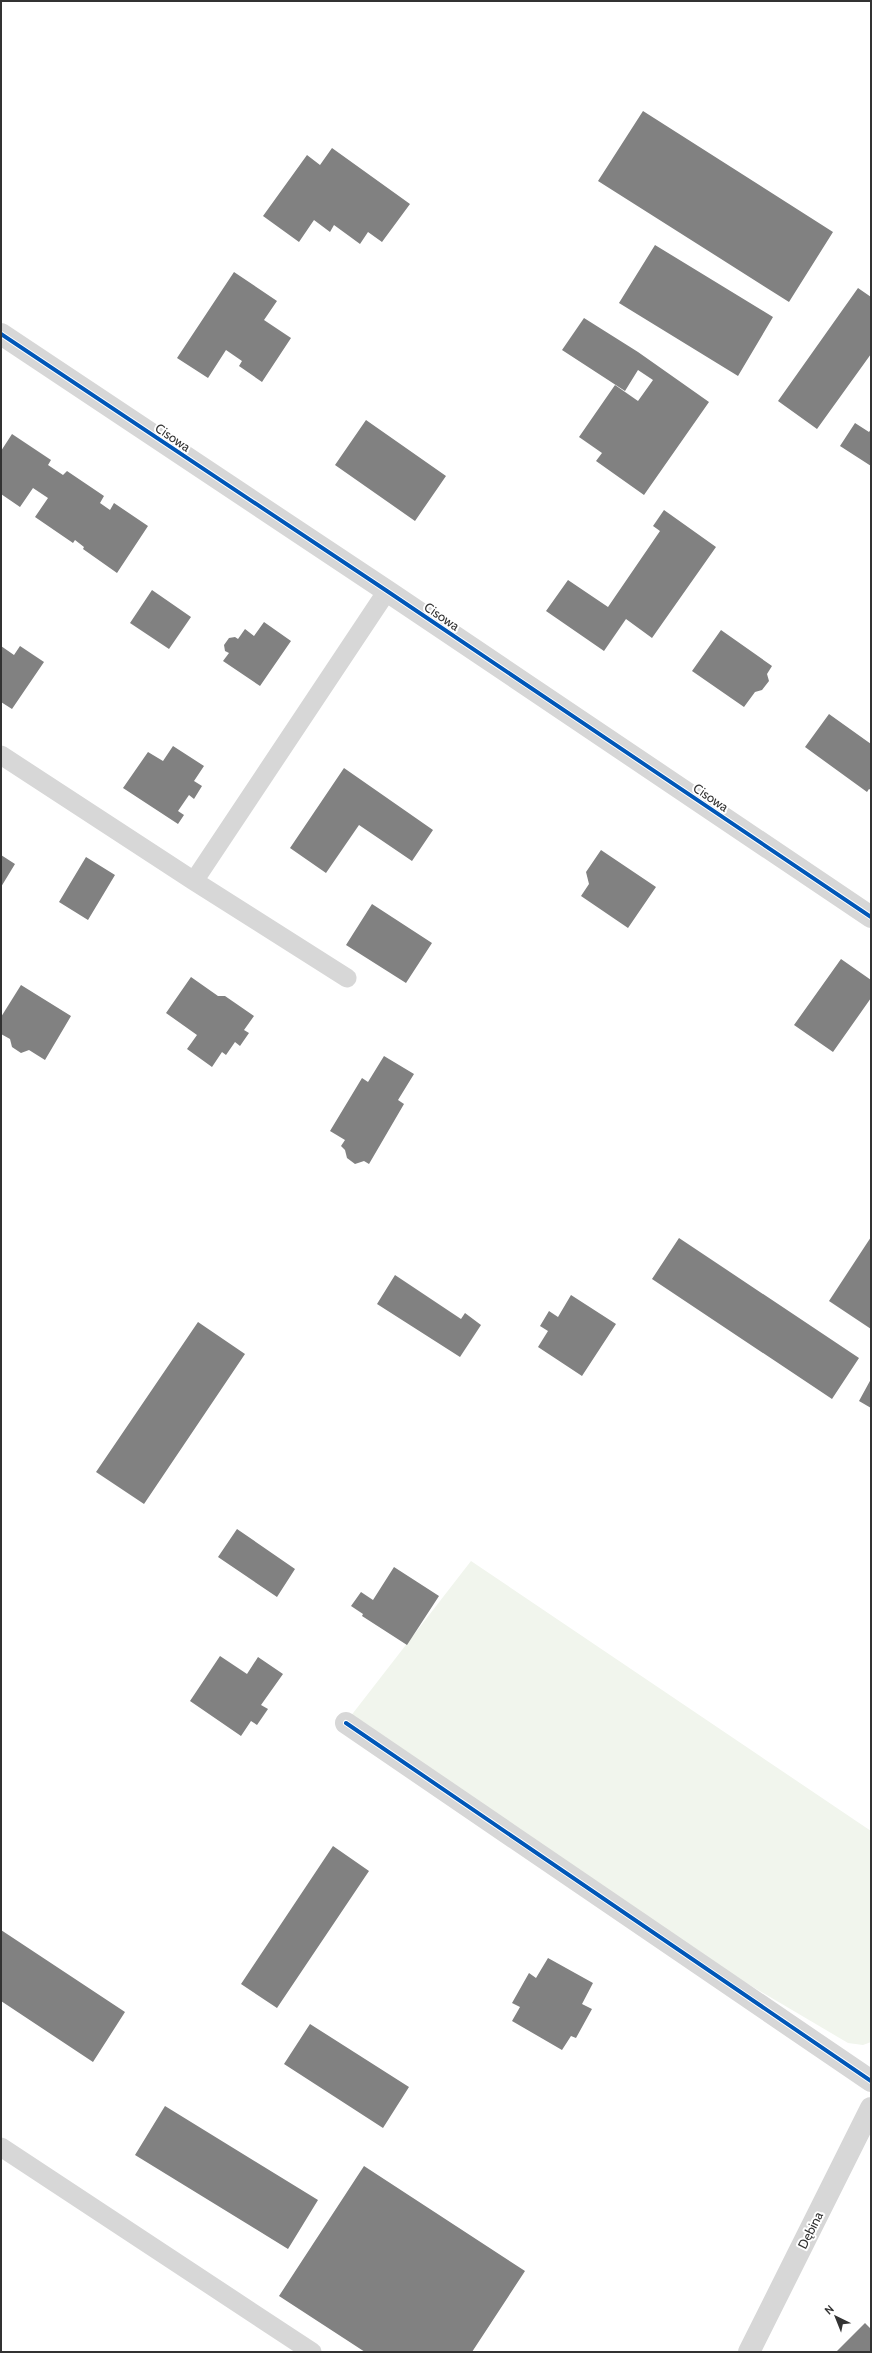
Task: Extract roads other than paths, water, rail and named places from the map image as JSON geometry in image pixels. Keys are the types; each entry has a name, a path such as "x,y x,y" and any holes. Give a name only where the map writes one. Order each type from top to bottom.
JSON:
{"street":[{"name":"Cisowa","path":"1,334 387,591 871,917"},
{"path":"346,1723 871,2081"},
{"name":"Dębina","path":"749,2352 871,2108"}],"lane":[{"path":"194,882 387,591"},
{"path":"1,755 194,882 347,978"},
{"path":"1,2147 312,2352"}]}
